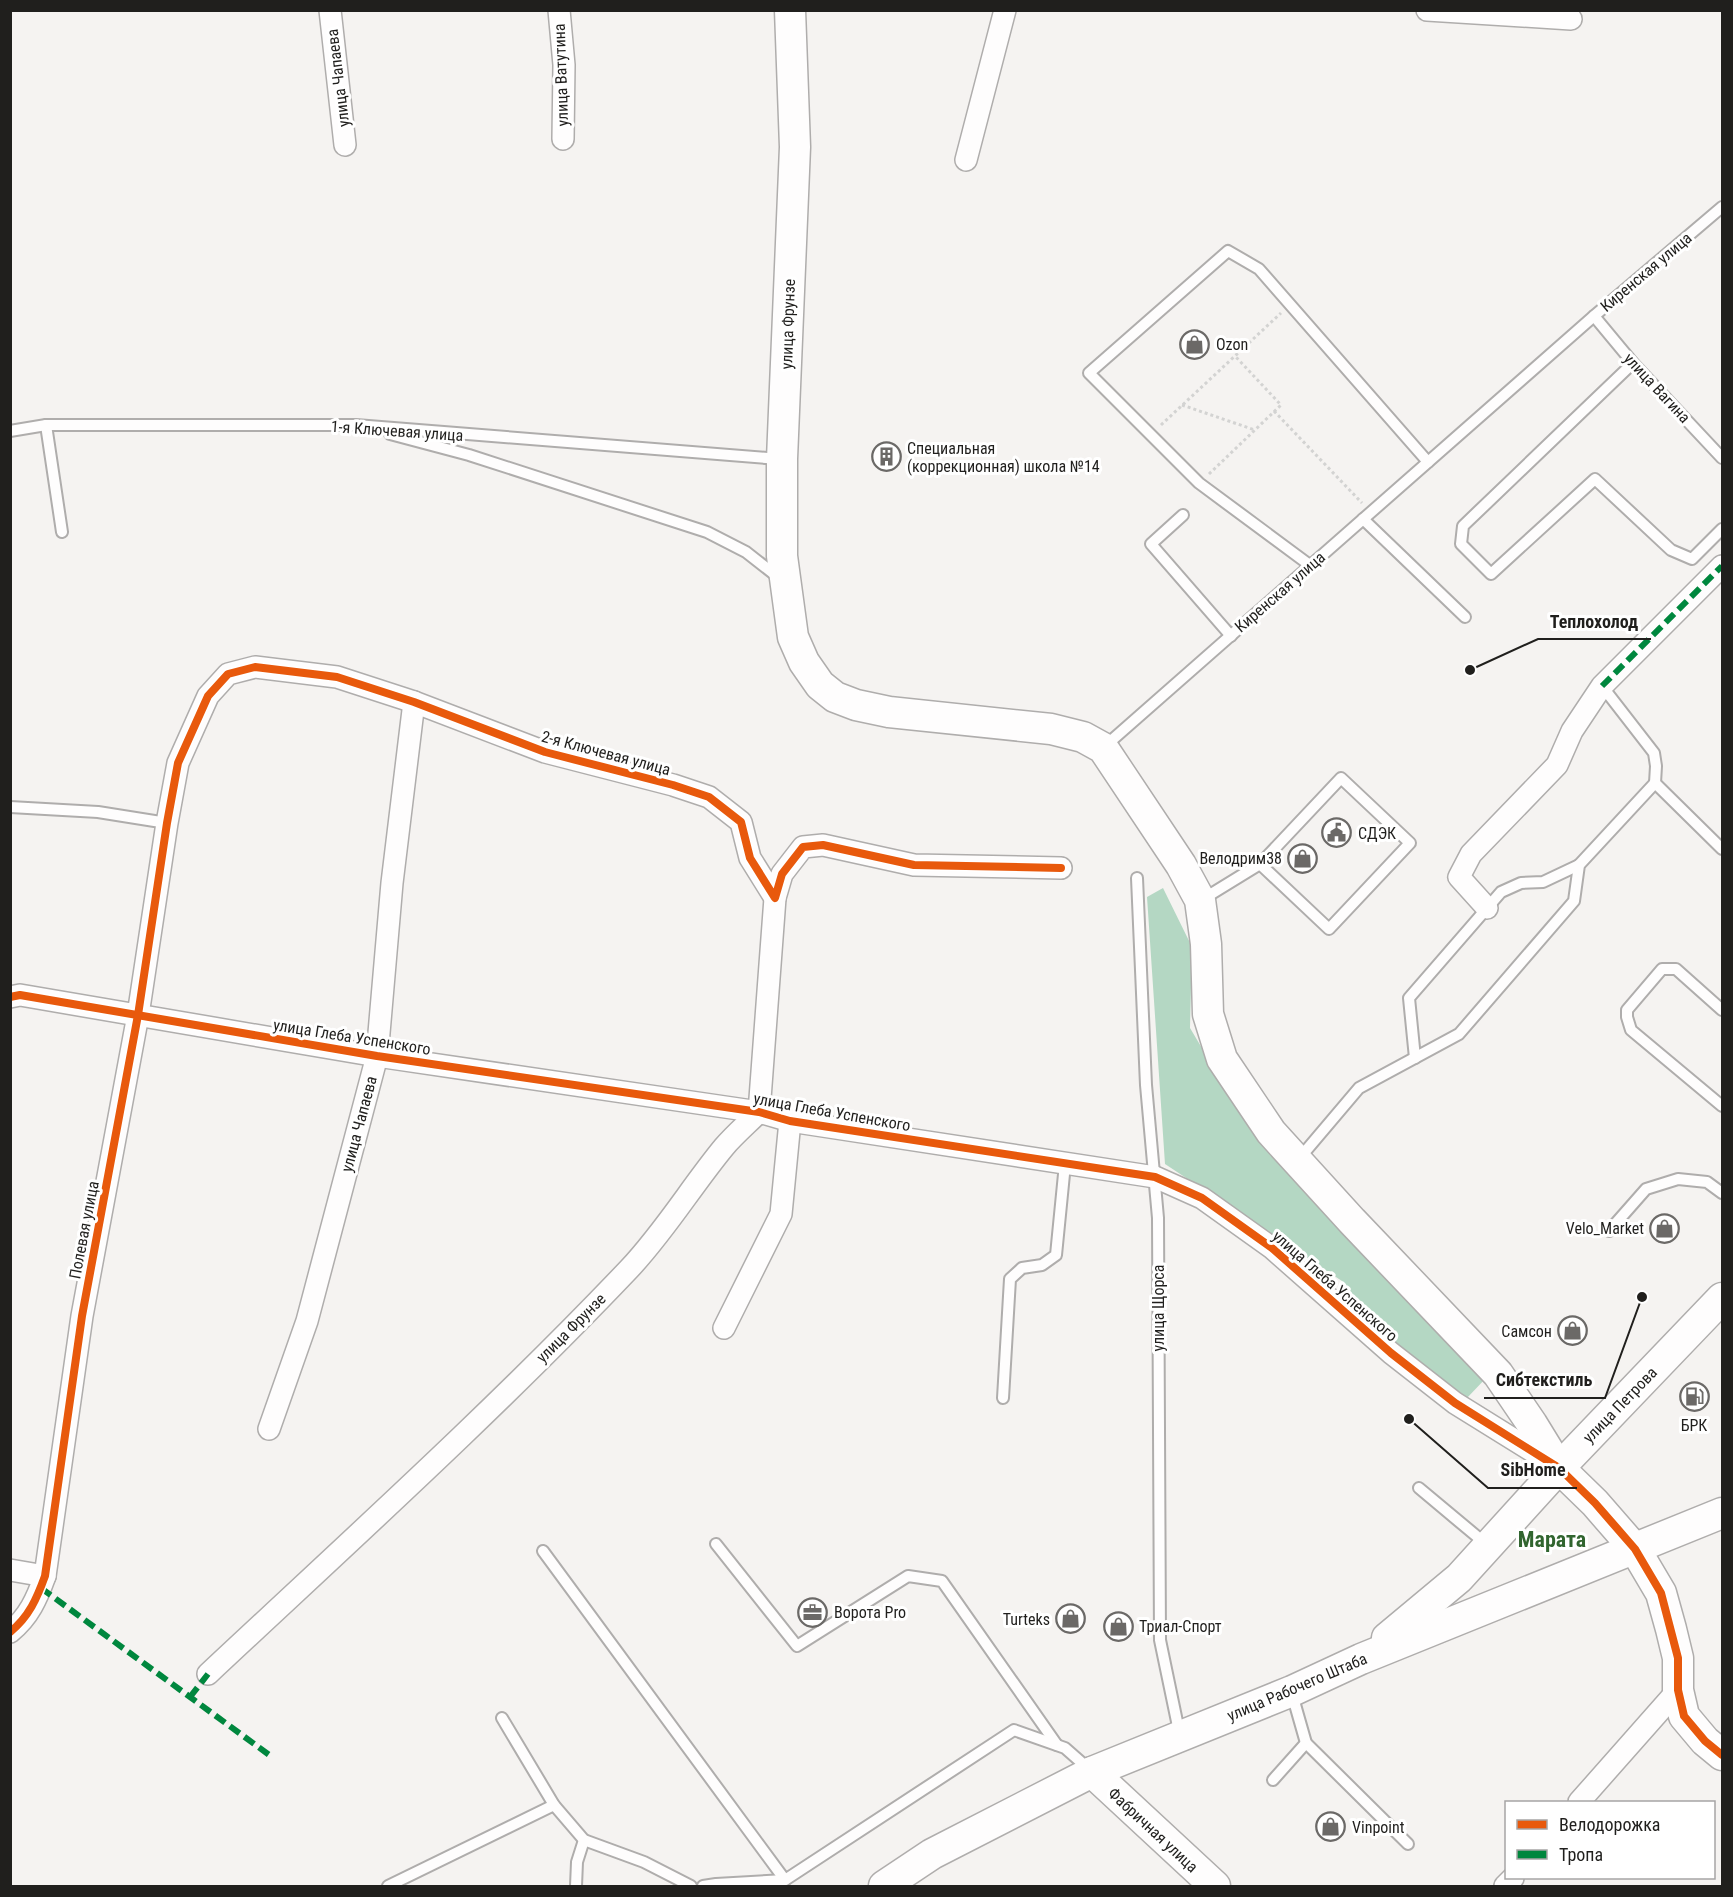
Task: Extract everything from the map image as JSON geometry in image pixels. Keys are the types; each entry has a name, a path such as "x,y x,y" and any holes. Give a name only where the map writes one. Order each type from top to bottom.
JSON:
{"street":[{"name":"улица Чапаева","path":"330,10 345,145"},
{"name":"улица Ватутина","path":"559,10 564,65 562,139"},
{"name":"улица Фрунзе","path":"790,10 795,147 782,459 782,556 793,637 804,662 820,685 835,698 889,712 1051,729 1083,737 1103,748"},
{"path":"966,160 1005,10"},
{"path":"1427,10 1571,19"},
{"path":"1487,908 1459,877 1471,854 1557,765 1572,731 1602,686 1722,566"},
{"name":"2-я Ключевая улица","path":"167,823 178,763 208,696 228,674 255,667 337,677 414,702 545,752 673,785 709,797 741,822 750,858 775,898"},
{"name":"улица Чапаева","path":"269,1429 307,1322 377,1056 392,883 414,702"},
{"path":"1103,748 1181,865 1200,900 1206,944 1208,1014 1222,1059 1271,1132 1352,1221 1498,1374 1559,1468 1595,1503 1635,1549 1661,1593 1678,1658 1678,1690 1684,1716 1705,1741 1722,1755"},
{"name":"Полевая улица","path":"10,1632 27,1616 45,1576 82,1316 138,1015 167,823"},
{"path":"759,1112 775,898 782,874 803,847 822,845 914,865 1061,868"},
{"name":"улица Глеба Успенского","path":"10,997 20,995 377,1056 759,1112 790,1121 1155,1177 1202,1198 1246,1229 1272,1248 1391,1353 1455,1403 1559,1468"},
{"name":"улица Фрунзе","path":"208,1674 515,1385 567,1333 638,1259 664,1229 725,1147 759,1112"},
{"path":"724,1328 781,1214 790,1121"},
{"name":"улица Петрова","path":"1361,1659 1459,1578 1559,1468 1722,1298"},
{"name":"улица Рабочего Штаба","path":"884,1887 932,1854 1092,1772 1292,1691 1361,1659 1722,1513"},
{"path":"10,1570 45,1576"},
{"path":"1581,1801 1678,1690"},
{"name":"Фабричная улица","path":"1092,1772 1215,1887"}],"lane":[{"name":"Киренская улица","path":"1103,748 1594,316 1722,207"},
{"path":"1311,566 1199,483 1089,374 1228,251 1259,269 1428,462"},
{"name":"улица Вагина","path":"1594,316 1633,363 1722,458"},
{"path":"1633,363 1463,526 1461,544 1491,574 1595,479 1671,550 1692,559 1722,530"},
{"name":"1-я Ключевая улица","path":"10,430 46,425 356,425 782,459"},
{"path":"46,425 62,532"},
{"path":"356,425 469,455 707,532 746,552 785,582"},
{"path":"1184,516 1151,544 1231,636"},
{"path":"1367,516 1465,617"},
{"path":"1415,1058 1409,998 1487,908 1501,892 1521,884 1543,882 1579,865 1655,783 1654,753 1602,686"},
{"path":"1200,900 1260,864 1341,778 1410,843 1329,930 1260,864"},
{"path":"1655,783 1722,849"},
{"path":"10,807 98,812 167,823"},
{"path":"1298,1161 1359,1088 1459,1034 1574,901 1579,865"},
{"name":"улица Щорса","path":"1137,878 1146,1085 1158,1230 1160,1640 1180,1737"},
{"path":"1722,1010 1676,969 1662,969 1627,1010 1627,1017 1631,1030 1722,1106"},
{"path":"1003,1398 1010,1279 1022,1268 1042,1264 1056,1255 1065,1164"},
{"path":"1609,1231 1646,1189 1678,1179 1707,1182 1722,1193"},
{"path":"1419,1488 1489,1546"},
{"path":"716,1544 797,1646 908,1576 942,1581 1058,1745"},
{"path":"543,1551 785,1880"},
{"path":"1292,1691 1306,1743 1408,1844"},
{"path":"501,1718 554,1805 585,1840 644,1862 691,1887"},
{"path":"703,1887 785,1880 1014,1730 1065,1748 1092,1772"},
{"path":"1273,1780 1306,1743"},
{"path":"388,1887 554,1805"},
{"path":"576,1887 577,1862 585,1840"}],"path":[{"path":"1150,435 1290,304"},
{"path":"1199,483 1281,405 1235,356"},
{"path":"1182,405 1255,430"},
{"path":"1274,411 1367,516"}],"green space":[{"path":"1163,888 1192,947 1190,1028 1253,1134 1486,1378 1467,1398 1387,1338 1342,1281 1165,1164 1147,897"}],"marked path":[{"path":"1602,686 1722,566"},
{"path":"41,1588 272,1757"},
{"path":"190,1697 208,1674"}],"cycle path":[{"path":"10,1632 32,1607 45,1576 82,1316 138,1015 178,763 208,696 228,674 255,667 337,677 414,702 545,752 673,785 709,797 741,822 750,858 775,898 782,874 803,847 823,845 914,865 1061,868"},
{"path":"10,997 20,995 377,1056 759,1112 790,1121 1155,1177 1202,1198 1272,1248 1391,1353 1455,1403 1559,1468 1595,1503 1635,1549 1661,1593 1678,1658 1678,1690 1684,1716 1705,1741 1722,1755"}],"place":[{"name":"Ozon","path":"1195,344"},
{"name":"Специальная (коррекционная) школа №14","path":"886,457"},
{"name":"Теплохолод","path":"1470,670"},
{"name":"СДЭК","path":"1337,833"},
{"name":"Велодрим38","path":"1303,858"},
{"name":"Velo_Market","path":"1665,1228"},
{"name":"Сибтекстиль","path":"1642,1297"},
{"name":"Самсон","path":"1573,1331"},
{"name":"БРК","path":"1694,1397"},
{"name":"SibHome","path":"1409,1419"},
{"name":"Ворота Pro","path":"813,1612"},
{"name":"Turteks","path":"1071,1619"},
{"name":"Триал-Спорт","path":"1118,1626"},
{"name":"Vinpoint","path":"1331,1827"}],"district":[{"name":"Марата","path":"1552,1539"}]}
